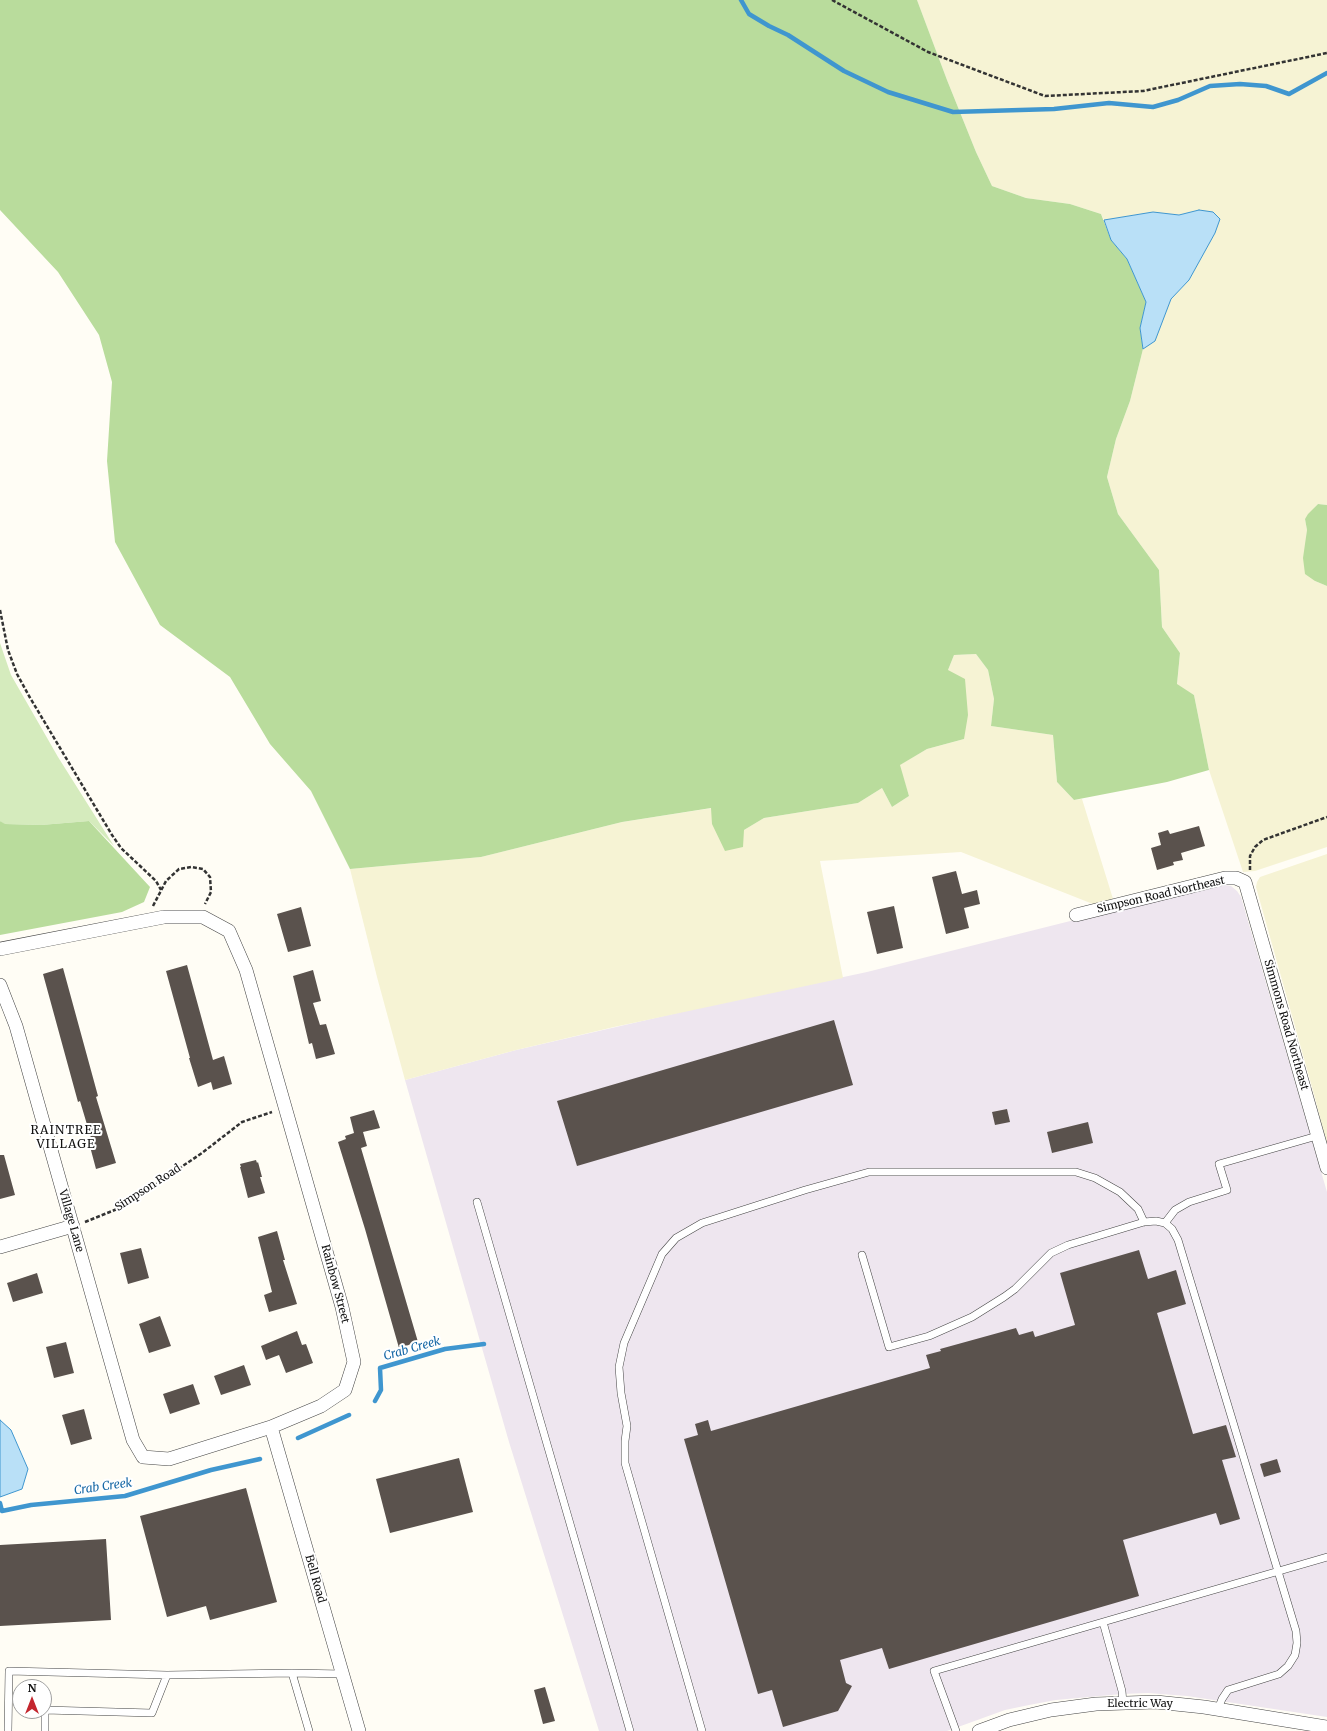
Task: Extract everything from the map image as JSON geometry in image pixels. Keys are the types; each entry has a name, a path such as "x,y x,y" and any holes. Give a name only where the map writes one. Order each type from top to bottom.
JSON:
{"street":[{"name":"Simpson Road Northeast","path":"1076,915 1225,878 1248,879"},
{"name":"Simmons Road Northeast","path":"1248,879 1327,1168"},
{"name":"Rainbow Street","path":"0,949 164,917 203,916 229,931 246,970 286,1107 342,1307 354,1362 345,1390 321,1406 271,1427 169,1459 143,1457"},
{"name":"Village Lane","path":"0,985 16,1026 133,1440 143,1457"},
{"path":"0,1247 73,1226"},
{"name":"Bell Road","path":"271,1427 359,1731"},
{"name":"Electric Way","path":"979,1731 1009,1720 1050,1710 1096,1704 1156,1702 1218,1709 1327,1726"}],"lane":[{"path":"1165,1223 1175,1210 1189,1202 1227,1190 1219,1164 1318,1136"},
{"path":"702,1731 625,1463 627,1426 621,1394 619,1367 624,1343 662,1254 676,1238 702,1223 805,1190 869,1172 1076,1172 1095,1178 1120,1192 1138,1210 1144,1222"},
{"path":"477,1202 630,1731"},
{"path":"862,1255 889,1347 929,1336 972,1317 1015,1289 1051,1253 1068,1244 1144,1222 1156,1221 1165,1223 1172,1229 1178,1240 1279,1571 1298,1643 1288,1666 1279,1674 1228,1690 1222,1698 1218,1709"},
{"path":"956,1731 934,1671 1327,1557"},
{"path":"1103,1622 1122,1691 1123,1704"},
{"path":"8,1731 9,1671 167,1675 292,1673 343,1674"},
{"path":"292,1673 308,1731"},
{"path":"45,1731 45,1710 152,1713 167,1675"}],"path":[{"path":"832,0 928,52 1045,96 1143,91 1327,52"},
{"path":"0,610 8,650 17,674 29,696 112,835 121,848 156,881 161,890"},
{"path":"1248,879 1250,856 1255,847 1264,840 1327,817"},
{"path":"151,909 166,881 179,869 190,867 203,869 210,878 211,892 205,905"},
{"name":"Simpson Road","path":"73,1226 122,1207 202,1153 242,1122 286,1107"}],"shaded area":[{"path":"917,0 1327,0 1327,505 1318,504 1305,519 1307,530 1306,542 1315,581 1327,586 1327,847 1255,871 1243,872 1209,770 1194,695 1177,685 1180,653 1162,627 1159,570 1118,514 1107,477 1116,439 1130,401 1143,349 1155,340 1171,299 1189,280 1215,233 1220,219 1199,210 1179,215 1153,212 1104,220 1101,214 1070,204 1026,198 992,186 976,152"},
{"path":"976,654 988,670 994,699 991,726 1053,735 1057,782 1074,800 1082,799 1114,902 1098,906 961,852 820,861 843,978 614,1027 516,1050 405,1080 350,869 481,857 622,822 712,808 712,824 744,830 764,818 858,803 882,788 892,807 909,796 899,765 927,749 964,739 948,670 954,655"},
{"path":"1327,854 1327,1145 1256,887 1260,877"},
{"path":"1224,885 1231,886 1241,897 1327,1192 1327,1717 1187,1696 1148,1693 1056,1700 1029,1705 1005,1710 947,1731 599,1731 509,1442 405,1080 516,1050 703,1007 867,972 1166,897"}],"green space":[{"path":"0,0 917,0 976,152 992,186 1026,198 1070,204 1101,214 1111,240 1127,259 1146,302 1140,328 1143,349 1130,401 1116,439 1107,477 1118,514 1159,570 1162,627 1180,653 1177,684 1194,695 1209,770 1167,782 1074,800 1057,782 1053,735 991,726 994,699 988,670 976,654 954,655 948,670 965,679 968,715 964,739 927,749 900,765 909,796 892,807 882,788 858,803 764,818 744,830 743,847 725,851 712,824 711,808 622,822 481,857 350,869 311,791 270,744 230,677 160,625 115,542 107,461 112,382 99,335 58,272 0,210"},
{"path":"1318,504 1327,505 1327,586 1315,581 1305,574 1303,558 1307,530 1305,519"},
{"path":"0,643 11,675 58,757 114,846 89,821 41,825 4,824 0,821"},
{"path":"0,821 5,824 41,825 89,821 150,887 144,902 122,912 0,935"}],"water":[{"path":"1199,210 1213,212 1220,219 1215,233 1189,280 1171,299 1155,341 1143,349 1140,328 1146,302 1127,259 1111,240 1104,220 1153,212 1179,215"},
{"path":"0,1420 11,1430 28,1469 22,1489 0,1497"}],"building":[{"path":"1199,826 1205,846 1181,853 1183,860 1173,862 1174,865 1157,870 1151,848 1161,845 1158,833 1168,830 1170,834"},
{"path":"956,871 962,894 977,890 980,904 964,908 969,928 946,934 932,877"},
{"path":"894,906 903,948 877,954 867,912"},
{"path":"301,907 311,946 288,952 277,914"},
{"path":"187,965 213,1060 224,1056 232,1084 213,1090 211,1082 198,1087 166,971"},
{"path":"63,968 98,1096 96,1097 116,1163 96,1169 88,1139 91,1138 80,1101 78,1102 43,974"},
{"path":"313,970 321,1001 313,1003 320,1025 326,1024 335,1054 316,1059 312,1043 309,1044 293,976"},
{"path":"834,1020 853,1085 577,1166 557,1101"},
{"path":"1007,1109 1010,1122 995,1125 992,1112"},
{"path":"374,1110 380,1128 363,1132 367,1146 361,1148 418,1342 399,1348 338,1142 346,1139 345,1136 354,1133 350,1117"},
{"path":"1088,1122 1093,1143 1052,1153 1047,1132"},
{"path":"0,1155 4,1155 15,1195 0,1199"},
{"path":"256,1160 257,1163 258,1162 262,1177 260,1177 265,1193 248,1198 240,1164"},
{"path":"277,1231 285,1260 283,1260 297,1304 269,1312 264,1295 272,1292 258,1237"},
{"path":"141,1248 149,1278 128,1284 120,1253"},
{"path":"1139,1250 1148,1279 1176,1270 1186,1304 1157,1313 1193,1434 1226,1425 1236,1457 1222,1460 1240,1519 1220,1525 1216,1513 1123,1540 1139,1596 889,1669 882,1648 840,1660 846,1683 852,1686 838,1711 783,1727 772,1690 758,1694 684,1439 698,1435 695,1424 708,1420 711,1431 930,1368 926,1355 941,1351 940,1349 1016,1328 1019,1335 1033,1331 1035,1337 1075,1325 1060,1273"},
{"path":"37,1273 43,1293 13,1302 7,1283"},
{"path":"160,1316 171,1346 149,1353 139,1324"},
{"path":"297,1331 302,1345 306,1344 313,1363 286,1373 279,1355 266,1360 261,1346"},
{"path":"66,1342 74,1373 54,1378 46,1347"},
{"path":"244,1365 251,1385 221,1395 214,1376"},
{"path":"193,1384 200,1404 170,1414 163,1394"},
{"path":"84,1409 92,1439 71,1445 62,1415"},
{"path":"459,1458 473,1512 390,1533 376,1479"},
{"path":"1277,1459 1281,1472 1264,1477 1260,1464"},
{"path":"246,1488 277,1602 210,1620 206,1606 167,1617 140,1516"},
{"path":"106,1539 111,1620 0,1626 0,1545"},
{"path":"545,1687 555,1721 543,1724 534,1690"}],"waterway":[{"path":"741,0 749,14 788,35 844,71 888,92 953,112 1054,109 1109,103 1153,107 1178,100 1210,86 1240,84 1266,86 1289,94 1327,73"},
{"name":"Crab Creek","path":"375,1401 381,1390 380,1368 445,1349 484,1344"},
{"name":"Crab Creek","path":"298,1438 349,1415"},
{"name":"Crab Creek","path":"0,1503 2,1511 31,1505 125,1496 211,1470 260,1459"}],"district":[{"name":"RAINTREE VILLAGE","path":"66,1138"}]}
